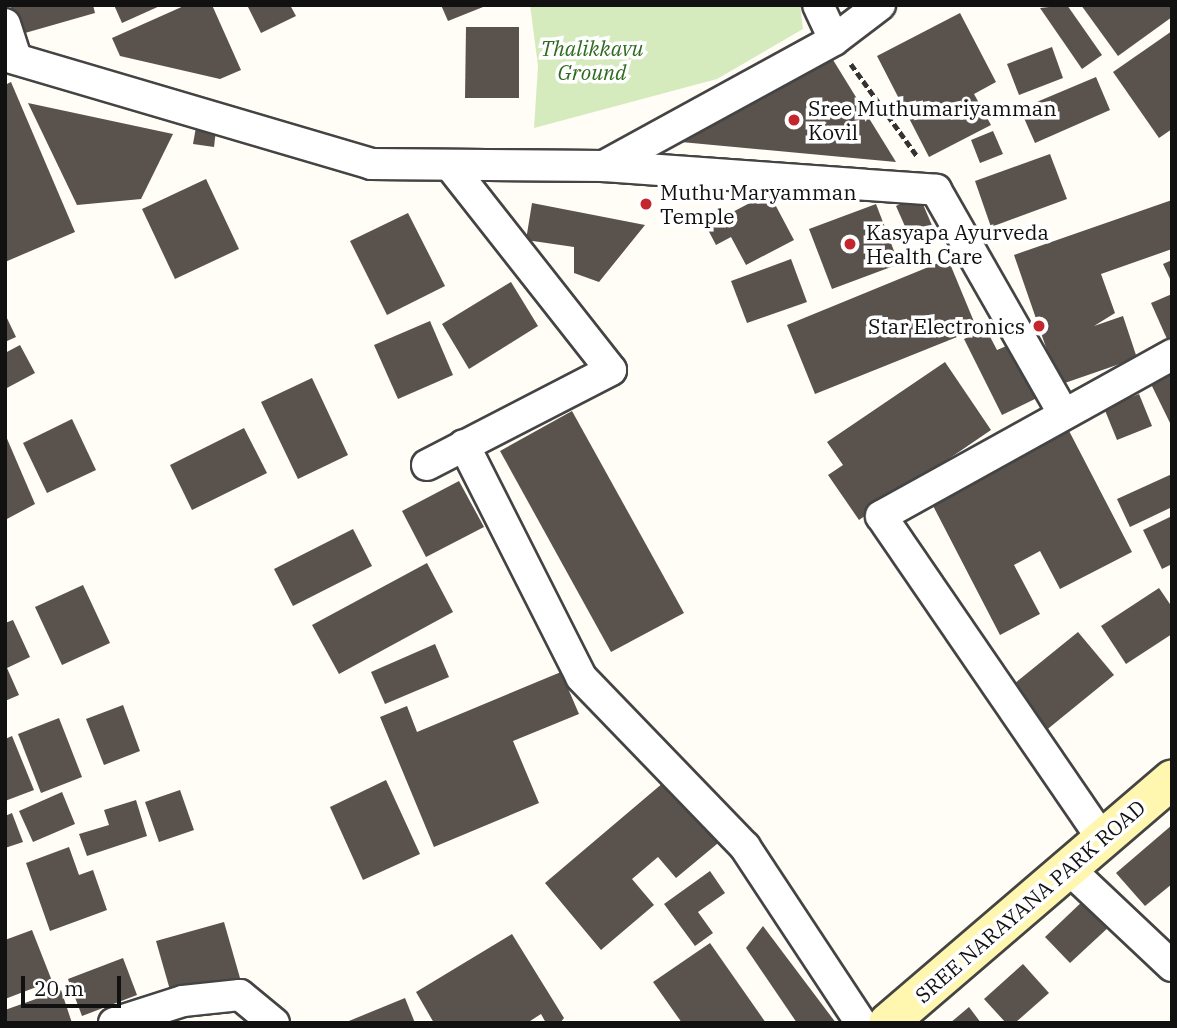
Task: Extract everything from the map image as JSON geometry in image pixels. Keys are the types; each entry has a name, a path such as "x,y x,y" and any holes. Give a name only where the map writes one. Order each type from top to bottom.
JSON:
{"main road":[{"name":"SREE NARAYANA PARK ROAD","path":"888,1023 1172,780"}],"street":[{"path":"818,5 834,40"},
{"path":"604,166 834,40 880,5"},
{"path":"5,24 10,55 371,164 452,168 604,166 936,190 1063,413"},
{"path":"427,465 611,370 452,168"},
{"path":"1101,838 881,516 1172,355"},
{"path":"464,445 581,677 745,847 861,1023"},
{"path":"1068,868 1172,966"},
{"path":"114,1023 183,1001 240,995 274,1023"}],"path":[{"path":"834,40 936,190"}],"green space":[{"name":"Thalikkavu Ground","path":"530,5 800,5 803,29 717,79 534,128 538,66"}],"building":[{"path":"10,5 93,5 95,13 18,35"},
{"path":"114,5 162,5 122,23"},
{"path":"186,5 212,5 241,70 220,79 120,56 112,38"},
{"path":"247,5 290,5 296,16 261,33"},
{"path":"441,5 488,5 448,21"},
{"path":"1067,5 1102,55 1082,69 1040,8"},
{"path":"1081,5 1172,5 1172,17 1118,56"},
{"path":"960,13 996,82 974,94 991,125 929,157 877,56"},
{"path":"466,27 519,27 519,98 465,98"},
{"path":"1172,31 1172,129 1159,138 1113,72"},
{"path":"1052,47 1063,78 1019,95 1007,64"},
{"name":"Sree Muthumariyamman Kovil","path":"830,55 896,162 681,142 754,98"},
{"path":"1096,77 1110,110 1035,143 1020,109"},
{"path":"11,82 75,232 5,262 5,85"},
{"path":"28,103 173,134 141,199 77,205"},
{"path":"196,127 216,130 214,147 193,144"},
{"path":"993,131 1003,154 980,163 971,140"},
{"path":"1050,154 1067,199 991,227 975,181"},
{"path":"206,179 239,249 175,279 142,209"},
{"path":"769,193 794,240 746,265 731,237 716,245 706,226"},
{"path":"919,195 934,230 911,240 896,206"},
{"path":"1172,200 1172,249 1101,274 1115,313 1094,326 1123,316 1137,358 1059,385 1014,255"},
{"path":"532,203 645,225 599,282 574,273 574,247 526,240"},
{"path":"876,204 899,264 832,289 809,229"},
{"path":"408,213 445,286 387,315 350,241"},
{"path":"791,259 807,302 747,323 731,281"},
{"path":"948,259 977,329 815,394 787,325"},
{"path":"1172,260 1172,283 1163,264"},
{"path":"511,282 538,326 469,369 442,324"},
{"path":"1172,294 1172,337 1167,339 1151,303"},
{"path":"5,314 16,337 5,342"},
{"path":"430,321 453,375 398,399 374,345"},
{"path":"986,329 997,350 1018,341 1045,394 1002,415 964,339"},
{"path":"20,345 35,373 5,389 5,353"},
{"path":"945,362 991,430 859,520 828,475 843,465 827,442"},
{"path":"1172,369 1172,427 1149,380"},
{"path":"312,378 348,455 298,479 261,402"},
{"path":"1139,394 1152,426 1117,440 1104,408"},
{"path":"572,411 684,613 611,652 500,451"},
{"path":"72,419 96,470 47,493 23,443"},
{"path":"1067,427 1132,552 1060,589 1040,551 1014,565 1040,614 1000,635 929,498"},
{"path":"244,428 267,473 192,510 170,465"},
{"path":"5,434 35,504 5,520"},
{"path":"1172,474 1172,507 1130,527 1117,499"},
{"path":"459,481 484,527 426,557 402,511"},
{"path":"1172,516 1172,564 1162,569 1143,530"},
{"path":"353,529 372,566 293,606 274,569"},
{"path":"427,563 453,612 339,674 312,625"},
{"path":"83,585 110,643 62,665 35,607"},
{"path":"1159,588 1172,607 1172,634 1126,664 1101,626"},
{"path":"13,620 30,657 7,668 19,695 5,701 5,623"},
{"path":"1078,632 1114,675 1044,732 1009,688"},
{"path":"435,644 449,677 385,704 371,672"},
{"path":"561,672 579,714 513,741 539,803 434,847 380,717 407,706 417,732"},
{"path":"123,705 140,751 104,765 86,719"},
{"path":"59,718 82,777 41,793 18,734"},
{"path":"12,736 34,790 5,801 5,739"},
{"path":"670,777 723,839 676,878 658,857 632,879 654,905 601,950 545,883"},
{"path":"386,780 420,854 363,880 330,807"},
{"path":"180,790 194,830 159,842 145,802"},
{"path":"62,792 75,824 33,842 19,811"},
{"path":"136,800 147,836 87,856 79,834 109,825 104,810"},
{"path":"12,813 23,842 5,848 5,816"},
{"path":"1172,825 1172,884 1145,906 1116,873"},
{"path":"69,847 79,875 93,870 107,910 50,931 26,863"},
{"path":"710,871 725,893 698,912 713,933 695,946 664,904"},
{"path":"1086,898 1111,925 1070,963 1045,937"},
{"path":"224,922 240,978 172,997 156,941"},
{"path":"763,926 836,1023 797,1023 746,948"},
{"path":"32,930 52,981 5,999 5,940"},
{"path":"512,934 564,1018 560,1023 546,1023 541,1014 527,1023 434,1023 416,992"},
{"path":"710,943 766,1023 682,1023 653,982"},
{"path":"123,958 137,995 82,1016 68,979"},
{"path":"1023,964 1049,993 1015,1023 1006,1023 984,999"},
{"path":"61,990 72,1023 5,1023 5,1010"},
{"path":"405,998 415,1023 344,1023"},
{"path":"969,1007 981,1023 950,1023"}],"place":[{"name":"Sree Muthumariyamman Kovil","path":"794,120"},
{"name":"Muthu Maryamman Temple","path":"646,204"},
{"name":"Kasyapa Ayurveda Health Care","path":"850,244"},
{"name":"Star Electronics","path":"1039,326"}]}
